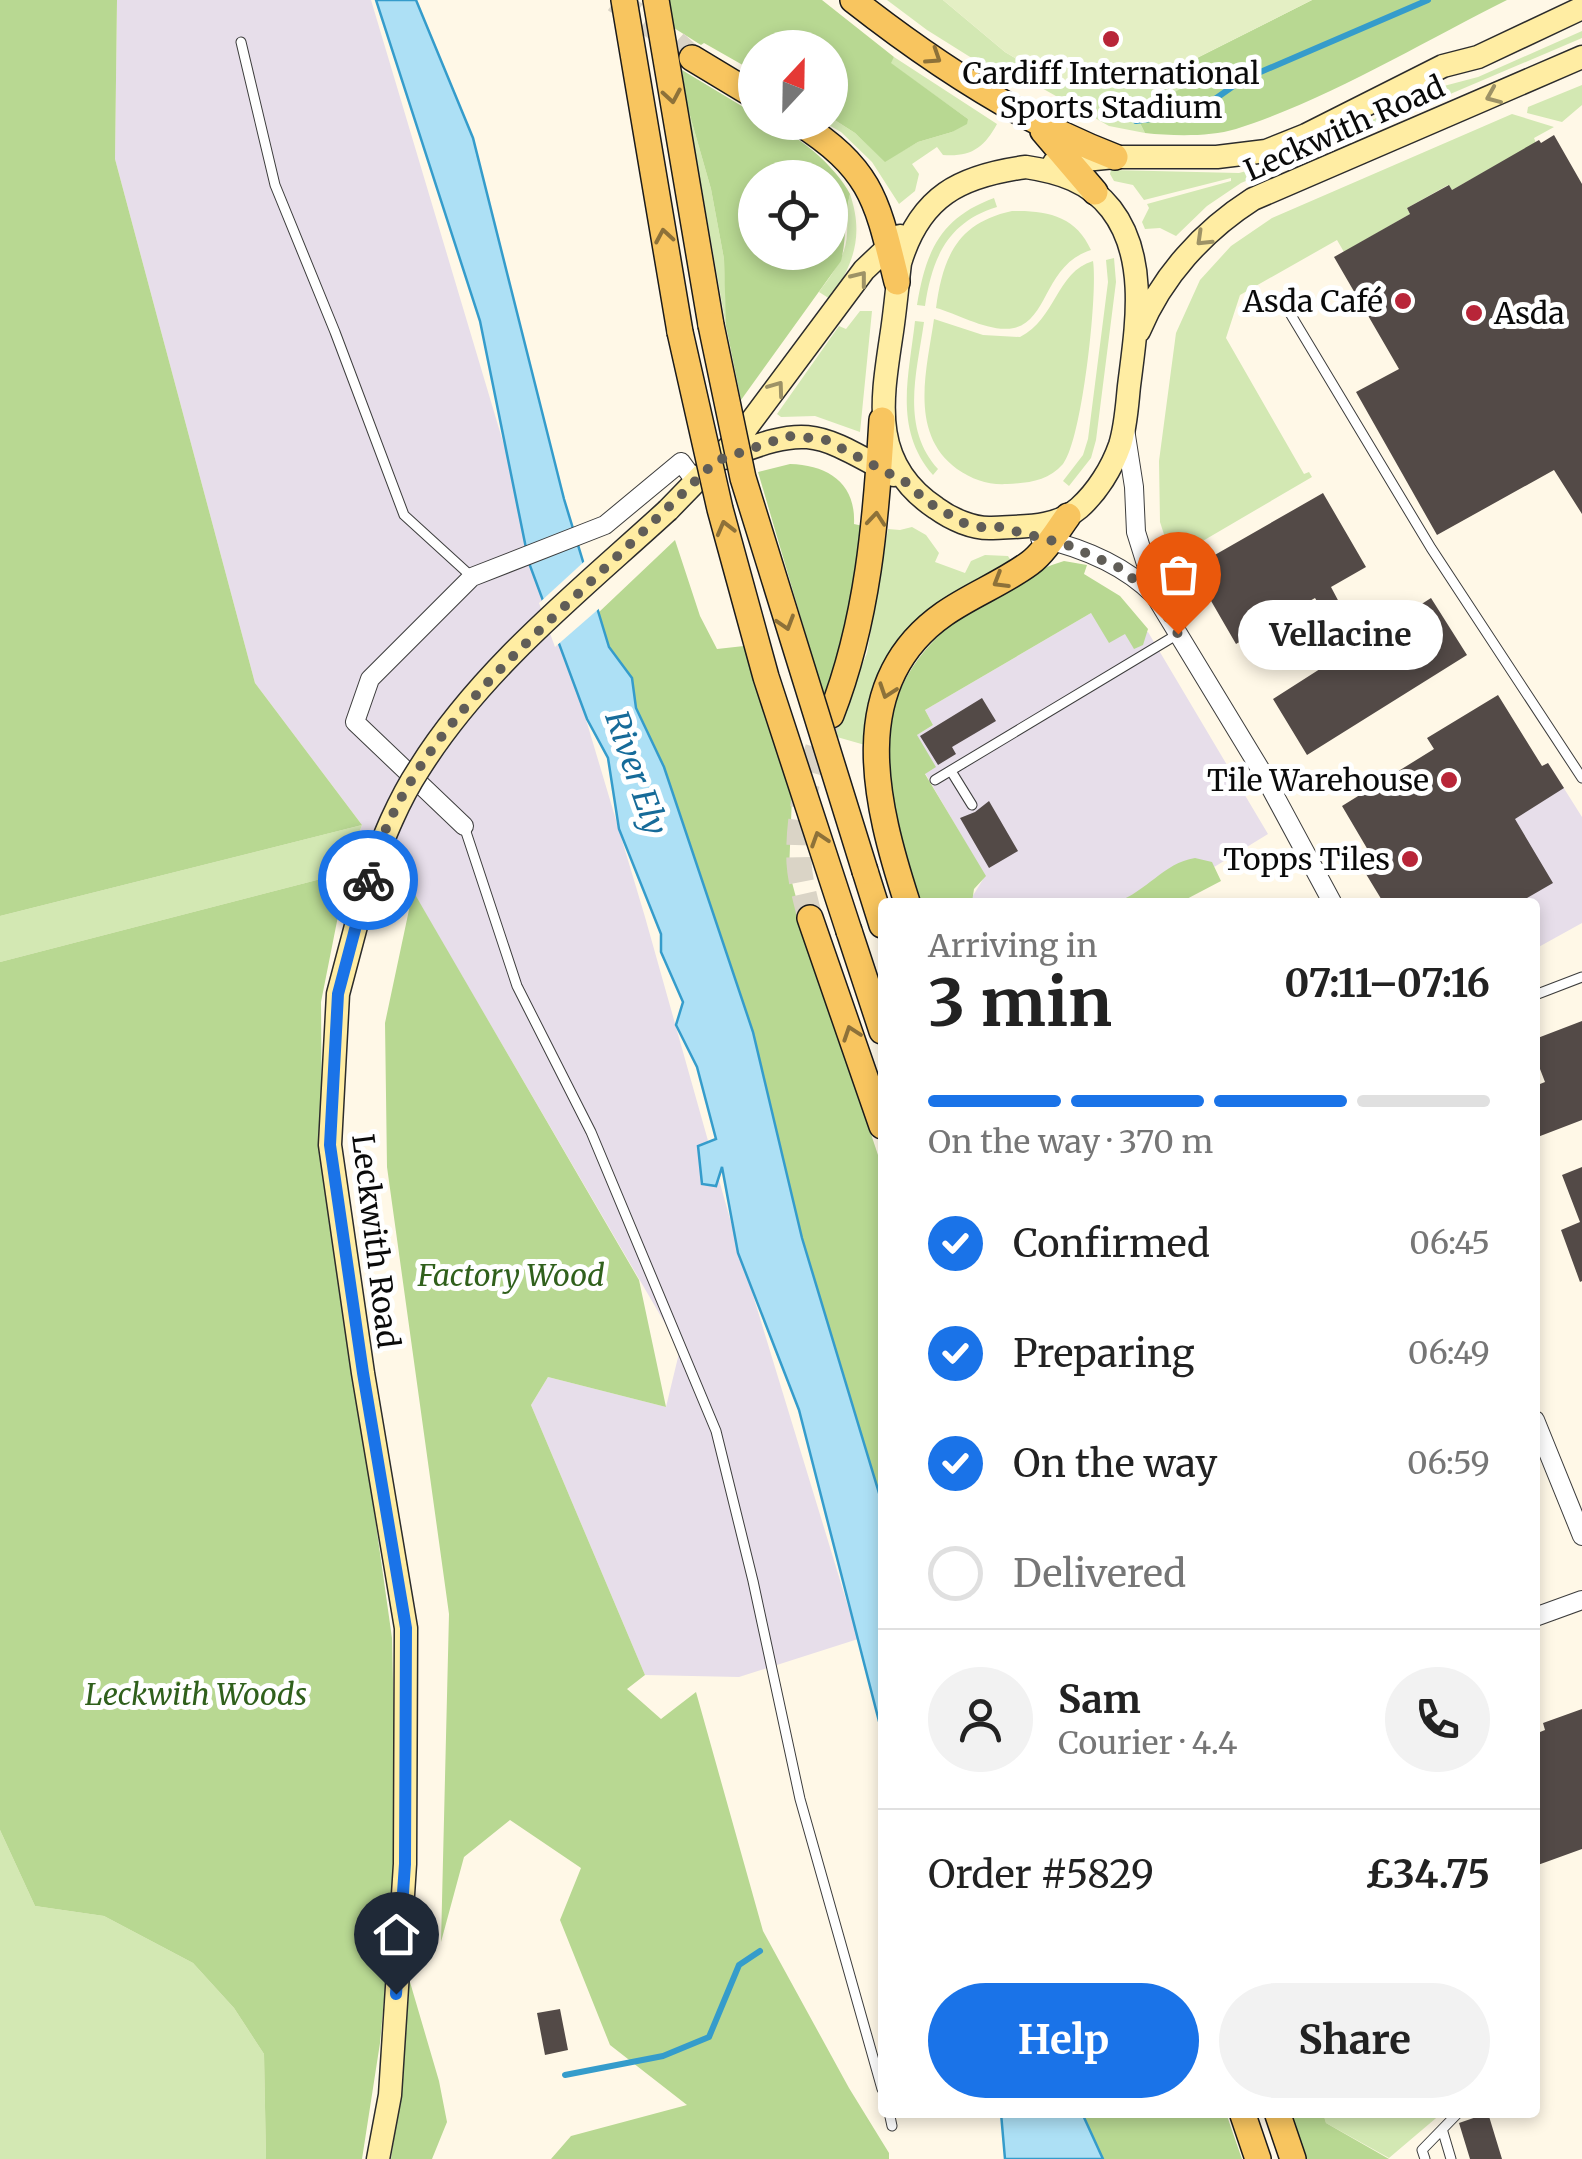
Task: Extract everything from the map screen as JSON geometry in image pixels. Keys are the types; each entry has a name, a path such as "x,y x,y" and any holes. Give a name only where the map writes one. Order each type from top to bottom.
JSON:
{"main road":[{"path":"624,0 680,332 720,509 761,658 878,1019"},
{"path":"656,0 711,326 743,478 878,913"},
{"path":"853,0 1036,123 1116,157"},
{"name":"Leckwith Road","path":"1026,167 1116,157 1217,158 1266,151 1444,66 1478,57 1582,8"},
{"name":"Leckwith Road","path":"1134,348 1146,316 1168,278 1207,234 1237,209 1270,190 1582,57"},
{"path":"692,58 738,86"},
{"path":"907,898 884,826 877,784 879,718 888,685 904,655 928,626 1031,562 1113,464 1125,424 1136,289 1129,242 1113,211 1036,123"},
{"path":"825,140 860,174 875,198 898,282"},
{"path":"830,715 851,659 861,615 876,520 882,420 906,243 934,201 955,186 984,174 1026,167 1070,177 1094,192"},
{"name":"Leckwith Road","path":"378,2159 390,2095 405,1864 406,1628 330,1145 338,994 370,872 392,816 419,767 469,700 716,461 770,398 864,270 920,217"},
{"path":"882,420 886,444 911,485 944,514 985,528 1037,526 1068,516"},
{"name":"Leckwith Road","path":"716,461 767,441 805,436 839,445 911,485"},
{"path":"810,918 878,1114"},
{"path":"1244,2118 1258,2159"},
{"path":"1280,2118 1293,2159"}],"street":[{"path":"1125,424 1136,532 1157,599 1269,786 1330,898"},
{"path":"464,826 354,722 370,679 472,577 604,525 682,462 696,481"},
{"path":"999,527 1081,549 1120,568 1157,599"},
{"path":"1540,1432 1582,1536"},
{"path":"1540,1615 1582,1600"}],"lane":[{"path":"241,42 275,184 404,516 472,577"},
{"path":"1282,300 1431,548 1582,778"},
{"path":"935,780 1178,634"},
{"path":"951,771 972,805"},
{"path":"464,826 517,986 591,1132 716,1431 800,1799 878,2075"},
{"path":"1540,993 1582,976"},
{"path":"890,2118 892,2126"},
{"path":"1425,2159 1422,2150 1454,2118"},
{"path":"1443,2132 1451,2159"}],"shaded area":[{"path":"117,0 371,0 645,917 734,1233 858,1639 739,1677 645,1675 531,1405 548,1377 666,1407 680,1349 413,892 344,873 362,825 255,683 115,159"},
{"path":"1091,613 1125,634 1148,632 1268,834 1164,898 971,898 985,876 925,773 917,735 933,725 925,710"},
{"path":"1548,763 1582,817 1582,923 1540,946 1540,898 1452,898 1418,843"}],"green space":[{"path":"0,0 117,0 115,159 255,683 362,825 0,916"},
{"path":"669,0 822,0 894,57 891,63 968,119 967,124 918,142 885,162 848,129 848,30 738,30 738,62 674,28"},
{"path":"887,0 943,0 1005,52 1059,84 1087,84 1179,67 1185,86 1140,123 1145,133 1109,126 1024,78 1018,87"},
{"name":"Cardiff International Sports Stadium","path":"943,0 1312,0 1179,67 1087,84 1059,84 1005,52"},
{"path":"1312,0 1507,0 1339,87 1270,117 1214,133 1145,133 1140,123 1142,111 1185,86 1179,67"},
{"path":"1582,31 1582,38 1241,183 1207,206 1176,236 1160,228 1145,229 1142,222 1147,204 1231,178 1144,200 1133,185 1114,181 1110,174 1111,170 1239,173 1294,158 1440,87 1478,77"},
{"path":"894,57 997,124 982,145 969,152 943,155 937,147 912,164 919,174 915,191 899,204 872,162 848,139 848,129 885,161 918,142 952,132 968,119 890,63"},
{"path":"682,70 738,104 738,140 799,140 822,160 738,160 738,270 835,270 741,400 726,326 724,259 711,189 687,105"},
{"path":"1582,85 1582,105 1562,122 1527,113 1528,107"},
{"path":"687,105 711,189 724,259 727,332"},
{"path":"1512,114 1554,127 1534,138 1536,143 1452,190 1448,185 1407,208 1410,214 1344,252 1337,240 1240,295 1226,338 1304,474 1309,472 1312,477 1172,559 1160,522 1159,461 1176,333 1200,280 1231,246 1272,218"},
{"path":"850,194 856,236 848,268"},
{"path":"994,198 997,207 966,222 945,244 932,273 925,306 917,305 925,268 948,226"},
{"path":"1012,211 1059,217 1077,229 1091,250 1064,267 1034,315 1014,328 984,325 936,308 943,273 956,245 978,224"},
{"path":"1114,258 1116,282 1096,440 1091,458 1069,486 1063,481 1083,455 1088,439 1108,282 1106,260"},
{"path":"1093,261 1087,366 1076,427 1063,464 1044,478 1015,484 987,483 963,473 942,454 926,419 925,379 934,319 983,335 1020,337 1041,319 1071,275"},
{"path":"834,270 847,270 830,299 819,292"},
{"path":"860,311 872,311 860,432 815,416 777,414 839,326 846,329"},
{"path":"915,321 924,322 915,379 915,417 926,453 938,469 933,475 920,457 908,421"},
{"path":"790,464 816,468 837,479 850,497 854,524 863,526 846,630 825,700 758,472"},
{"path":"912,527 926,535 939,553 935,562 965,573 971,561 985,555 1008,556 1011,561 940,602 865,745 837,737 835,731 867,653 888,529"},
{"path":"675,540 700,616 717,649 744,646 792,797 789,871 811,954 878,1155 878,1490 802,1238 753,1032 664,767 636,708 632,678 609,647 598,613"},
{"path":"1064,561 1087,565 1084,574 1120,596 1148,629 1143,645 1134,649 1125,634 1109,643 1091,613 925,710 933,725 917,735 936,767 925,774 986,876 974,889 973,898 918,898 895,818 889,778 888,740 895,704 911,670 937,638 975,607"},
{"path":"362,825 344,873 0,962 0,916"},
{"path":"1195,858 1212,862 1221,881 1189,898 1125,898 1137,892"},
{"name":"Leckwith Woods","path":"344,873 337,892 342,896 321,1002 322,1143 392,1638 397,1859 380,2043 362,2159 266,2159 264,2054 234,2008 193,1963 104,1916 35,1906 0,1830 0,962"},
{"name":"Factory Wood","path":"413,891 639,1280 666,1407 548,1377 531,1405 645,1675 627,1689 661,1719 696,1692 763,1931 889,2159 551,2159 571,2136 687,2105 610,2045 560,1920 581,1868 510,1820 464,1857 441,1942 449,1614 387,1167 385,1023"},
{"path":"0,1830 35,1906 104,1916 193,1963 234,2008 264,2054 266,2159 0,2159"},
{"path":"405,1965 447,2122 432,2159 391,2159 397,2119"},
{"path":"1084,2118 1228,2118 1242,2159 1103,2159"},
{"path":"1290,2118 1324,2118 1326,2123 1389,2159 1303,2159"},
{"path":"1324,2118 1436,2118 1389,2158 1326,2123"}],"water":[{"name":"River Ely","path":"376,0 416,0 473,138 564,499 609,647 632,678 636,708 664,767 753,1032 802,1238 878,1490 878,1717 799,1410 738,1253 722,1167 716,1186 702,1184 698,1146 716,1139 697,1067 676,1025 683,1002 661,952 661,934 619,829 608,758 587,719 529,563 480,321"},
{"path":"1001,2118 1084,2118 1103,2159 1005,2159"}],"pier":[{"path":"587,559 602,606 555,647 539,603"}],"building":[{"name":"Asda","path":"1554,135 1582,184 1582,514 1554,470 1437,535 1356,392 1399,369 1334,257 1410,214 1407,208 1449,185 1452,190"},
{"path":"1323,493 1366,567 1331,587 1340,604 1324,613 1315,598 1285,615 1298,640 1265,658 1251,635 1236,644 1192,568"},
{"path":"1431,598 1467,655 1307,755 1273,699"},
{"path":"1498,695 1542,766 1548,763 1564,788 1515,819 1553,883 1527,898 1381,898 1366,874 1378,867 1342,806 1434,749 1427,738"},
{"path":"982,698 996,721 952,747 956,754 938,765 920,736"},
{"path":"989,801 1018,851 989,868 960,818"},
{"path":"1582,1021 1582,1120 1540,1136 1540,1084 1545,1082 1540,1069 1540,1037"},
{"path":"1582,1167 1580,1282 1561,1230 1580,1222 1562,1175"},
{"path":"1582,1709 1582,1849 1540,1864 1540,1732 1545,1730 1543,1723"},
{"path":"560,2009 568,2050 545,2055 537,2013"},
{"path":"1490,2118 1502,2159 1470,2159 1459,2123"}],"waterway":[{"path":"1136,121 1195,113 1242,80 1428,0"},
{"path":"565,2075 663,2056 709,2037 739,1965 760,1951"}],"tunnel":[{"path":"615,0 692,58"},
{"path":"810,918 800,870 800,827 810,774 827,723"}],"way so far":[{"path":"368,880 392,816 419,767 469,700 716,461 767,441 788,436 824,439 911,485 924,500 964,523 999,527 1096,556 1149,590 1178,634"}],"place":[{"name":"Cardiff International Sports Stadium","path":"1111,39"},
{"name":"Asda Café","path":"1403,301"},
{"name":"Asda","path":"1474,313"},
{"name":"Vellacine","path":"1178,634"},
{"name":"Tile Warehouse","path":"1449,780"},
{"name":"Topps Tiles","path":"1410,859"}],"route":[{"path":"368,880 338,994 330,1145 406,1628 405,1864 396,1994"}]}
